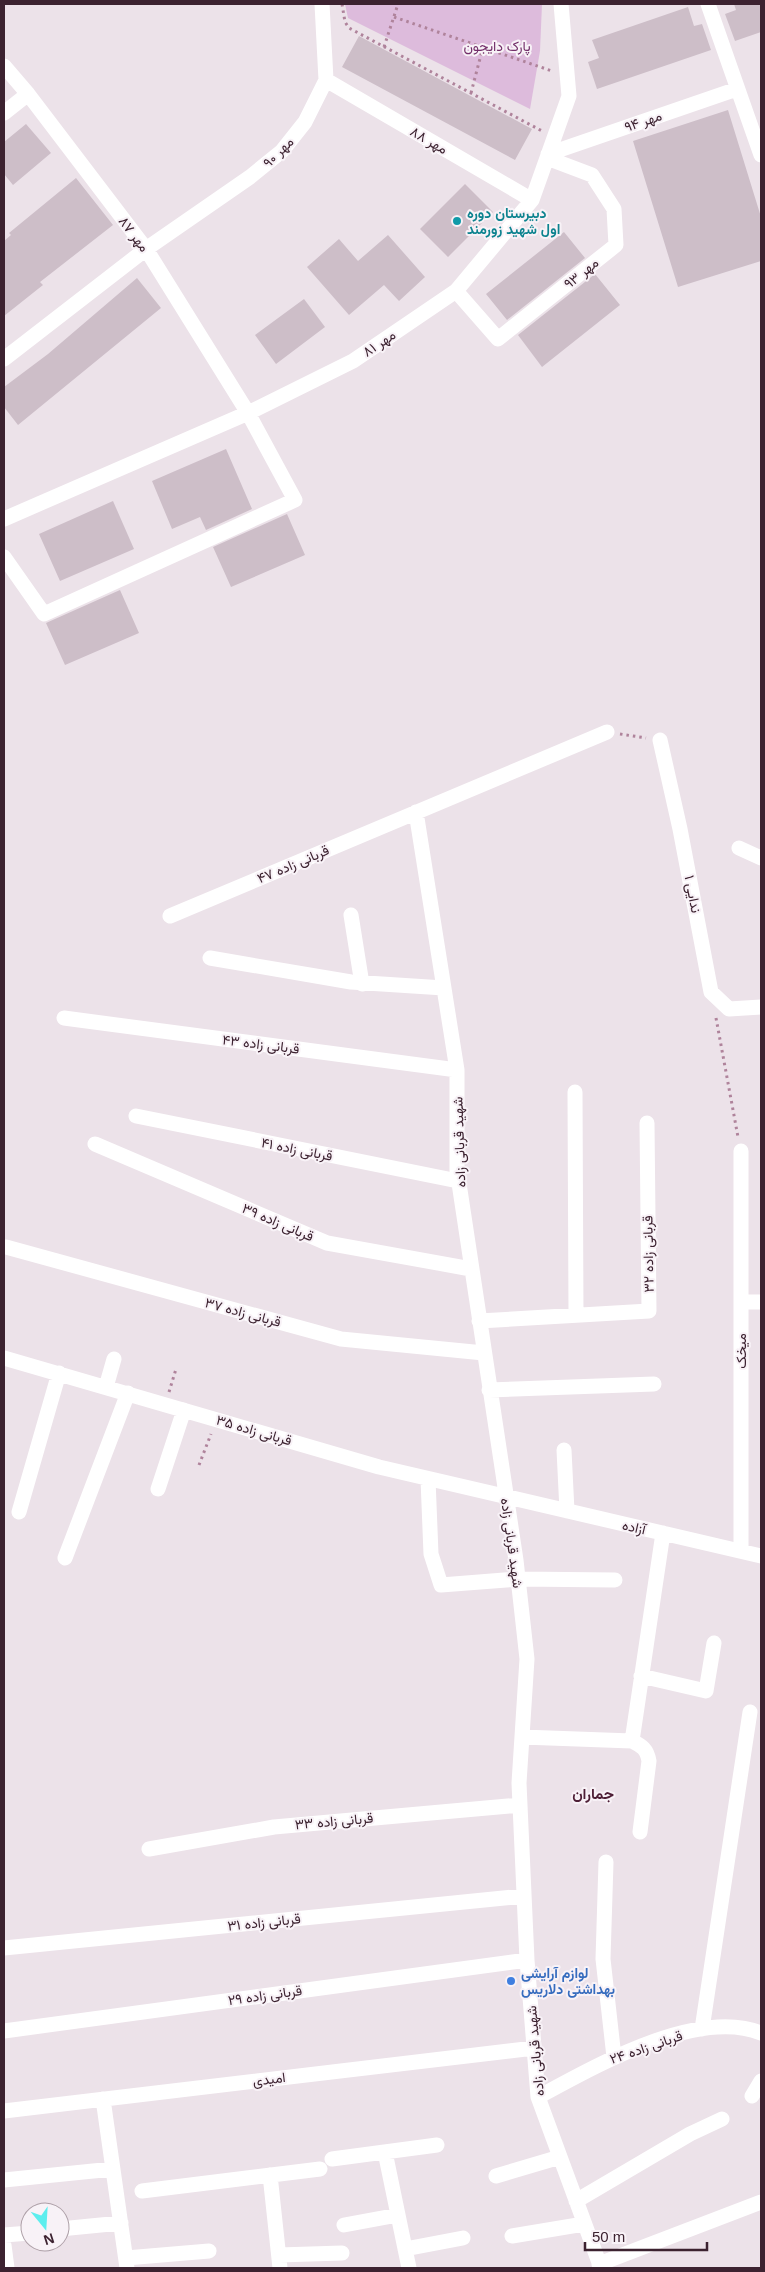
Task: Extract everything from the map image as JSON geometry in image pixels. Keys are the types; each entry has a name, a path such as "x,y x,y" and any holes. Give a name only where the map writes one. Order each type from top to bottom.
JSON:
{"street":[{"name":"مهر ۹۰","path":"4,359 146,249 250,178 282,152 305,122 326,80 322,4"},
{"name":"مهر ۸۱","path":"4,520 248,413 353,361 456,291 532,200 569,96 561,4"},
{"path":"708,4 761,155"},
{"name":"مهر ۸۷","path":"4,66 28,94 146,249 248,413 295,500 44,614 4,557"},
{"name":"مهر ۸۸","path":"326,80 532,200"},
{"name":"مهر ۹۴","path":"548,156 737,89"},
{"path":"4,113 28,94"},
{"name":"مهر ۹۳","path":"456,291 498,339 616,245 614,209 592,176 548,156"},
{"name":"قربانی زاده ۴۷","path":"170,916 607,732"},
{"name":"ندایی ۱","path":"660,740 680,829 711,992"},
{"name":"شهید قربانی زاده","path":"416,812 457,1070 458,1181 518,1579 527,1659 519,1783 527,1960 538,2097 600,2266"},
{"path":"739,848 761,858"},
{"path":"351,916 362,984"},
{"path":"210,958 362,984 444,988"},
{"path":"711,992 729,1009 761,1007"},
{"name":"قربانی زاده ۴۳","path":"64,1018 457,1070"},
{"path":"575,1092 576,1315"},
{"name":"قربانی زاده ۴۱","path":"136,1116 458,1181"},
{"name":"قربانی زاده ۳۲","path":"479,1321 649,1311 647,1123"},
{"name":"قربانی زاده ۳۹","path":"95,1144 327,1242 471,1269"},
{"name":"میخک","path":"740,1151 741,1551"},
{"name":"قربانی زاده ۳۷","path":"6,1247 341,1339 484,1354"},
{"path":"741,1302 761,1302"},
{"path":"106,1387 114,1359"},
{"name":"قربانی زاده ۳۵","path":"5,1362 59,1373 378,1467 506,1497"},
{"path":"19,1512 59,1373"},
{"path":"490,1390 654,1384"},
{"path":"65,1558 128,1393"},
{"path":"158,1488 184,1410"},
{"path":"564,1450 566,1511"},
{"path":"428,1479 431,1554 441,1585 518,1579 615,1580"},
{"name":"آزاده","path":"506,1497 761,1556"},
{"path":"632,1741 662,1533"},
{"path":"642,1676 706,1691 714,1643"},
{"path":"702,2029 750,1712"},
{"path":"522,1737 632,1741 642,1746 647,1752 649,1761 640,1832"},
{"name":"قربانی زاده ۳۳","path":"149,1849 274,1827 520,1805"},
{"path":"606,1862 603,1959 614,2056"},
{"name":"قربانی زاده ۳۱","path":"4,1948 524,1896"},
{"name":"قربانی زاده ۲۹","path":"4,2031 527,1960"},
{"name":"قربانی زاده ۲۴","path":"538,2097 614,2056 666,2037 702,2029 746,2027 761,2033"},
{"name":"امیدی","path":"4,2110 534,2048"},
{"path":"752,2096 761,2081"},
{"path":"103,2099 127,2263 209,2251"},
{"path":"576,2201 690,2134 722,2119"},
{"path":"332,2160 437,2146"},
{"path":"384,2152 409,2268"},
{"path":"496,2176 560,2158"},
{"path":"4,2180 113,2169"},
{"path":"142,2192 320,2169"},
{"path":"270,2175 280,2262 342,2253"},
{"path":"600,2266 761,2202"},
{"path":"344,2225 398,2216"},
{"path":"70,2229 121,2223"},
{"path":"512,2236 584,2224"},
{"path":"4,2235 20,2233"},
{"path":"405,2249 463,2238"},
{"path":"4,2245 7,2268"}],"path":[{"path":"342,4 345,22 349,28 545,133"},
{"path":"384,47 398,4"},
{"path":"394,17 556,72"},
{"path":"471,93 484,47"},
{"path":"607,732 660,740"},
{"path":"711,992 740,1151"},
{"path":"166,1404 176,1369"},
{"path":"199,1465 216,1419"}],"green space":[{"name":"پارک دایجون","path":"345,4 542,4 540,51 530,109 348,18"}],"building":[{"path":"734,4 761,4 761,32 735,41 725,14 736,10"},
{"path":"688,7 694,26 702,24 711,50 597,89 588,62 599,58 592,40"},
{"path":"359,36 532,129 515,160 342,67"},
{"path":"728,110 761,217 761,261 678,287 633,141"},
{"path":"26,124 51,153 13,185 4,174 4,142"},
{"path":"76,178 113,225 40,282 43,285 4,316 4,241 11,235 9,233"},
{"name":"دبیرستان دوره اول شهید زورمند","path":"465,184 493,212 448,257 420,229"},
{"path":"564,232 585,258 507,320 486,294"},
{"path":"388,235 425,277 399,301 384,285 349,315 307,267 339,239 358,261"},
{"path":"595,274 620,305 542,367 518,335"},
{"path":"137,278 161,308 18,425 4,407 4,387 48,354"},
{"path":"304,299 325,327 276,364 255,335"},
{"path":"226,449 252,509 206,530 200,517 172,529 152,481"},
{"path":"113,501 134,549 60,581 39,534"},
{"path":"287,514 305,555 231,587 213,547"},
{"path":"120,590 139,633 65,665 46,623"}],"place":[{"name":"دبیرستان دوره اول شهید زورمند","path":"457,221"},
{"name":"لوازم آرایشی بهداشتی دلاریس","path":"511,1981"}],"district":[{"name":"جماران","path":"593,1793"}]}
